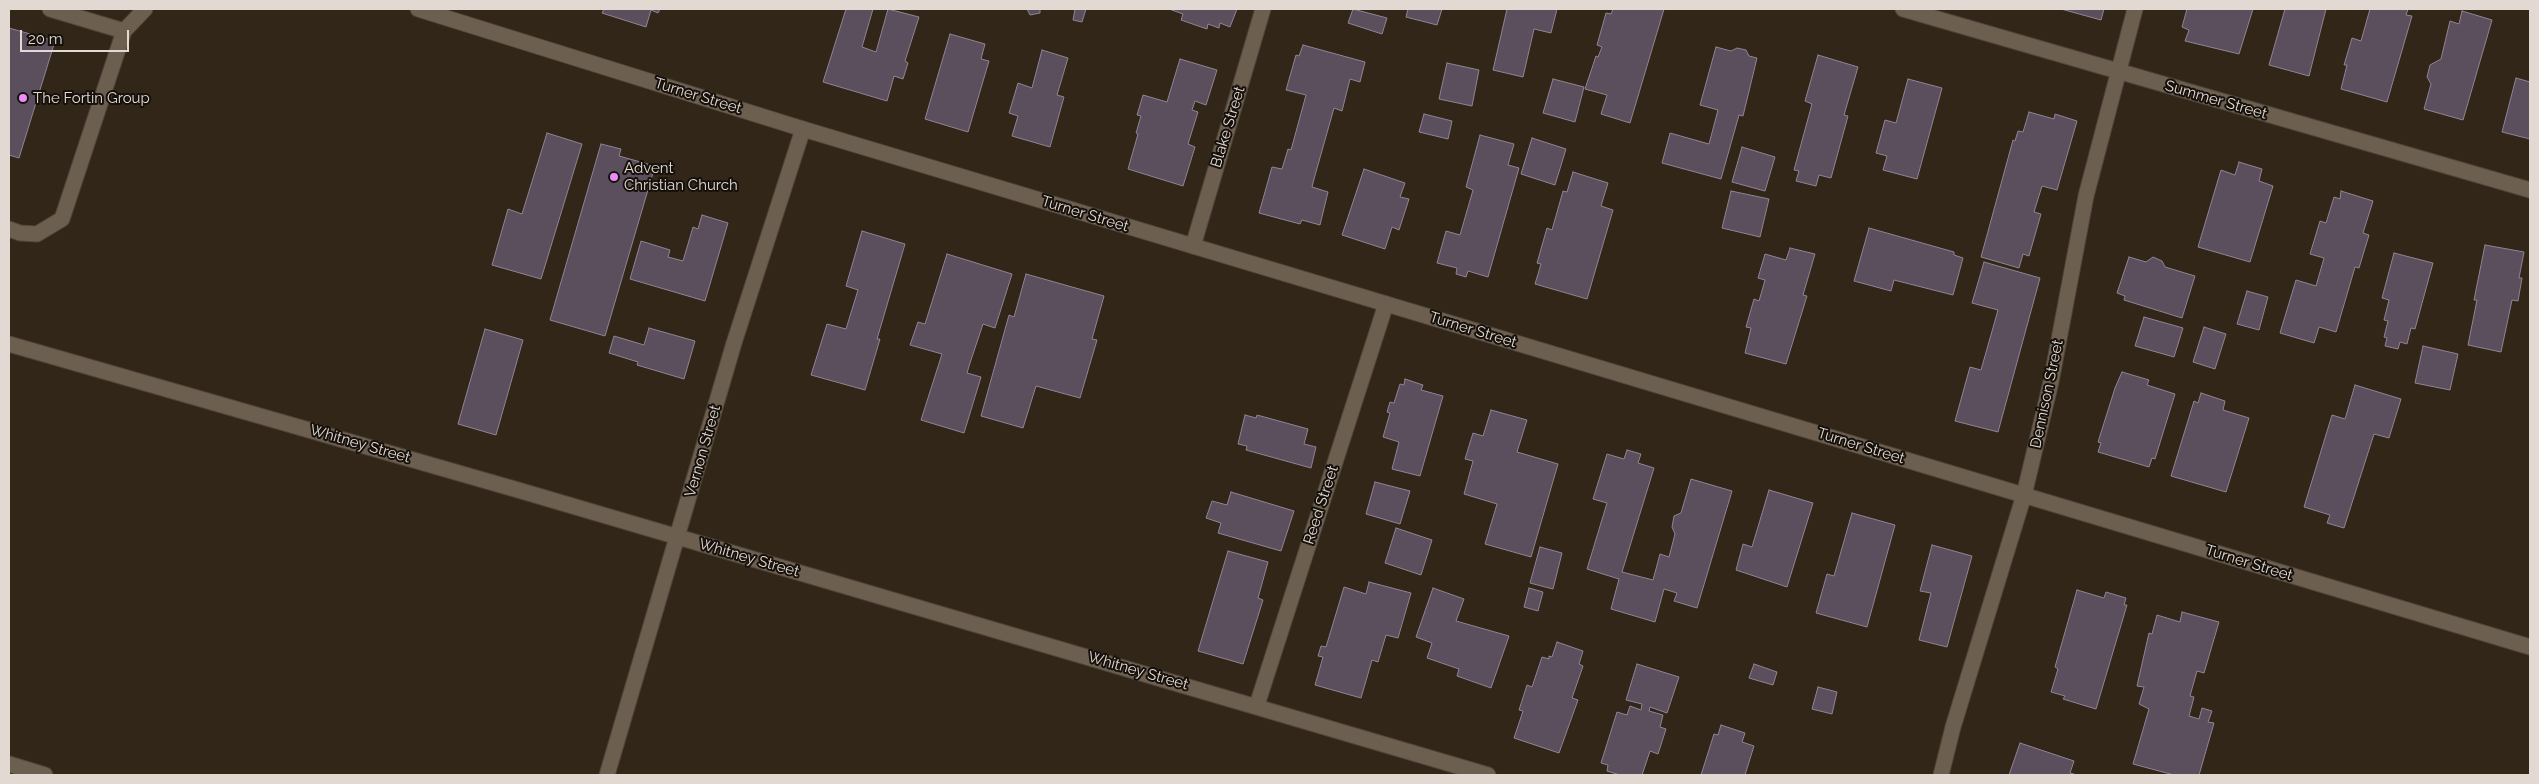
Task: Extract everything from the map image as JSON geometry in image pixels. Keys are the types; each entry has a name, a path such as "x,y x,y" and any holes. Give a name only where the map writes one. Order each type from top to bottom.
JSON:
{"street":[{"path":"50,9 124,31"},
{"path":"9,229 37,234 62,220 124,31 145,9"},
{"name":"Blake Street","path":"1193,246 1263,9"},
{"name":"Summer Street","path":"1903,9 2530,190"},
{"name":"Dennison Street","path":"1941,775 1955,718 2024,495 2051,382 2086,196 2135,9"},
{"name":"Turner Street","path":"424,10 803,129 2530,647"},
{"name":"Vernon Street","path":"608,775 679,537 734,343 803,129"},
{"name":"Reed Street","path":"1257,706 1386,304"},
{"name":"Whitney Street","path":"9,344 679,537 1488,775"},
{"path":"9,764 45,775"}],"building":[{"path":"604,9 660,9 658,13 651,10 646,27 602,13"},
{"path":"846,9 873,9 862,47 876,52 888,9 919,17 905,61 908,63 903,79 894,76 887,101 823,82"},
{"path":"1027,9 1040,9 1040,13 1030,15"},
{"path":"1075,9 1086,9 1082,22 1073,20"},
{"path":"1169,9 1237,9 1230,27 1220,23 1219,28 1208,24 1207,29 1181,20 1183,14"},
{"path":"1353,9 1387,18 1382,34 1348,23"},
{"path":"1408,9 1442,9 1437,25 1406,17"},
{"path":"1507,9 1557,9 1551,33 1534,29 1523,77 1493,70"},
{"path":"1613,9 1664,9 1630,123 1601,114 1607,95 1585,89 1596,56 1598,57 1602,47 1597,45 1606,13 1611,14"},
{"path":"2061,9 2104,9 2101,20"},
{"path":"2187,9 2253,9 2239,54 2185,41 2189,30 2182,27"},
{"path":"2285,9 2326,9 2309,76 2269,65"},
{"path":"2370,9 2408,9 2406,15 2412,16 2387,102 2341,89 2347,65 2344,65 2352,38 2361,41"},
{"path":"2462,11 2492,20 2463,120 2424,109 2431,84 2427,77 2430,65 2441,59 2450,21 2459,24"},
{"name":"The Fortin Group","path":"9,28 55,41 19,158 9,155"},
{"path":"950,34 985,44 981,59 989,61 968,132 925,119"},
{"path":"1303,45 1365,62 1360,82 1350,79 1342,111 1334,108 1314,179 1312,187 1328,192 1320,225 1302,220 1300,224 1259,213 1272,167 1282,169 1288,149 1291,150 1306,95 1286,90 1296,55 1299,56"},
{"path":"1716,47 1731,51 1737,48 1746,50 1749,56 1757,58 1743,116 1739,115 1721,179 1662,163 1670,133 1709,144 1718,110 1700,105"},
{"path":"1042,50 1068,58 1057,95 1064,97 1050,147 1012,136 1018,116 1009,113 1018,83 1032,88"},
{"path":"1818,55 1858,67 1844,115 1848,116 1831,178 1819,175 1816,186 1796,181 1799,171 1794,170 1812,104 1805,101"},
{"path":"1180,59 1217,70 1206,105 1195,101 1192,110 1198,112 1188,144 1195,147 1183,186 1128,169 1138,134 1136,133 1141,116 1137,115 1143,95 1167,102"},
{"path":"1447,63 1479,70 1472,106 1439,99"},
{"path":"2516,78 2530,82 2530,139 2502,132"},
{"path":"1553,79 1584,87 1575,122 1543,113"},
{"path":"1908,79 1942,88 1917,179 1883,170 1887,156 1876,153 1885,120 1896,123"},
{"path":"2029,112 2054,119 2055,114 2077,121 2057,190 2042,186 2034,212 2041,214 2029,256 2023,254 2019,268 1981,257 2013,140 2015,141 2018,131 2023,132"},
{"path":"1424,114 1452,121 1448,139 1419,132"},
{"path":"547,133 582,144 541,279 492,265 508,209 522,214"},
{"path":"1480,135 1514,144 1508,165 1519,168 1488,277 1468,271 1466,277 1456,274 1457,268 1437,263 1446,231 1460,235 1473,190 1466,187"},
{"path":"1532,138 1566,149 1555,185 1521,174"},
{"path":"601,144 621,149 619,156 655,166 605,336 550,320"},
{"path":"1742,147 1775,157 1765,191 1732,182"},
{"path":"2239,162 2262,169 2259,181 2273,186 2250,262 2198,247 2221,170 2235,175"},
{"path":"1364,169 1405,183 1400,197 1409,199 1399,230 1392,227 1385,249 1342,235"},
{"path":"1573,172 1608,183 1601,206 1613,210 1587,299 1535,284 1541,264 1537,263 1547,228 1552,230 1563,191 1567,192"},
{"path":"1731,191 1769,199 1760,237 1722,228"},
{"path":"2341,191 2373,201 2363,233 2369,235 2359,268 2355,267 2336,332 2319,327 2314,343 2280,333 2296,280 2316,286 2324,258 2310,254 2320,221 2326,223 2334,197 2340,199"},
{"path":"702,215 728,223 705,301 630,279 641,241 670,250 668,257 683,261 693,227 698,229"},
{"path":"1869,228 1954,252 1954,255 1963,258 1953,295 1894,280 1891,291 1854,281"},
{"path":"862,231 905,244 877,339 880,339 865,390 811,375 827,324 846,329 858,290 846,286"},
{"path":"2485,245 2524,252 2519,278 2522,278 2518,301 2512,300 2501,352 2468,345 2477,300 2474,300"},
{"path":"1790,248 1815,254 1803,295 1807,296 1786,364 1745,353 1751,328 1746,327 1754,299 1759,301 1765,280 1758,278 1765,254 1786,260"},
{"path":"2394,253 2433,263 2415,329 2411,328 2407,344 2400,342 2398,349 2385,346 2387,338 2384,337 2388,321 2384,320 2389,300 2382,298"},
{"path":"947,254 1012,274 995,328 983,324 970,363 967,373 981,377 964,433 921,420 942,354 910,345 918,322 925,324"},
{"path":"2129,257 2146,262 2153,257 2162,261 2165,267 2195,276 2182,318 2124,300 2125,296 2117,293"},
{"path":"1984,262 2040,278 1998,432 1955,421 1970,367 1981,370 1998,310 1972,303"},
{"path":"1026,274 1104,296 1092,339 1097,340 1080,398 1036,386 1023,428 981,416 1009,315 1014,317"},
{"path":"2247,291 2268,297 2259,330 2237,324"},
{"path":"2144,317 2183,328 2174,357 2135,346"},
{"path":"2204,327 2226,334 2215,369 2193,362"},
{"path":"649,328 695,341 684,379 637,365 638,362 609,353 614,336 644,345"},
{"path":"485,329 523,340 496,435 458,424"},
{"path":"2423,346 2458,354 2450,390 2415,383"},
{"path":"2122,372 2149,380 2147,385 2175,394 2155,459 2152,458 2149,467 2098,452 2101,443 2098,442"},
{"path":"1405,379 1423,385 1421,390 1443,396 1420,476 1392,469 1399,442 1383,437 1390,413 1387,412 1390,402 1394,403 1400,384 1404,385"},
{"path":"2355,385 2401,399 2389,438 2374,434 2344,528 2327,523 2330,515 2304,507 2332,415 2345,419"},
{"path":"2201,393 2225,401 2223,410 2249,418 2226,492 2171,476 2194,401 2198,403"},
{"path":"1491,410 1527,420 1517,452 1558,464 1531,557 1485,544 1497,504 1464,494 1473,461 1465,459 1473,433 1483,436"},
{"path":"1245,415 1256,418 1257,415 1308,429 1304,444 1316,447 1311,468 1246,450 1247,446 1238,444"},
{"path":"1627,450 1641,454 1638,463 1654,468 1622,572 1653,580 1660,554 1669,557 1675,534 1672,527 1674,516 1681,513 1691,479 1732,491 1697,608 1674,601 1677,593 1664,589 1655,622 1611,609 1619,579 1587,569 1607,503 1593,499 1607,454 1624,459"},
{"path":"1375,482 1410,491 1400,524 1366,514"},
{"path":"1769,490 1813,503 1787,587 1736,570 1743,544 1752,547"},
{"path":"1231,492 1294,511 1281,551 1218,533 1221,523 1206,518 1212,501 1227,505"},
{"path":"1852,513 1895,525 1867,627 1816,613 1827,574 1834,576"},
{"path":"1396,528 1432,540 1421,575 1385,563"},
{"path":"1932,545 1972,556 1947,647 1919,640 1931,593 1920,591"},
{"path":"1540,547 1562,553 1553,589 1530,583"},
{"path":"1228,551 1268,562 1258,598 1263,600 1243,664 1198,651"},
{"path":"1369,582 1411,593 1398,638 1386,635 1378,662 1372,660 1361,698 1315,685 1323,657 1318,656 1321,646 1326,647 1344,587 1366,594"},
{"path":"1433,588 1464,599 1456,621 1509,636 1491,688 1457,676 1459,669 1427,658 1432,643 1416,637"},
{"path":"1529,588 1543,592 1538,611 1524,607"},
{"path":"2077,590 2104,598 2106,592 2126,598 2124,605 2127,605 2096,709 2063,699 2065,696 2051,692 2058,669 2055,667"},
{"path":"2182,612 2219,622 2204,673 2197,671 2190,696 2194,697 2189,716 2199,719 2202,708 2212,711 2208,722 2214,723 2199,775 2174,775 2133,764 2149,709 2139,704 2144,687 2137,686 2149,633 2152,634 2157,615 2180,622"},
{"path":"1557,642 1583,651 1579,664 1583,666 1572,698 1578,700 1559,753 1514,738 1523,711 1519,710 1527,685 1532,687 1542,657 1549,659 1549,656 1552,657"},
{"path":"1637,664 1679,677 1667,713 1650,707 1649,711 1663,715 1660,727 1666,729 1658,754 1650,751 1642,775 1620,775 1607,771 1608,765 1601,763 1617,712 1627,715 1630,706 1641,710 1642,704 1626,700"},
{"path":"1754,664 1777,672 1773,685 1749,678"},
{"path":"1818,687 1837,692 1832,714 1812,709"},
{"path":"1721,725 1745,733 1742,742 1754,746 1745,775 1701,775 1714,734 1718,735"},
{"path":"2020,743 2074,761 2070,773 2077,775 2009,775"}],"place":[{"name":"The Fortin Group","path":"23,98"},
{"name":"Advent Christian Church","path":"614,177"}]}
